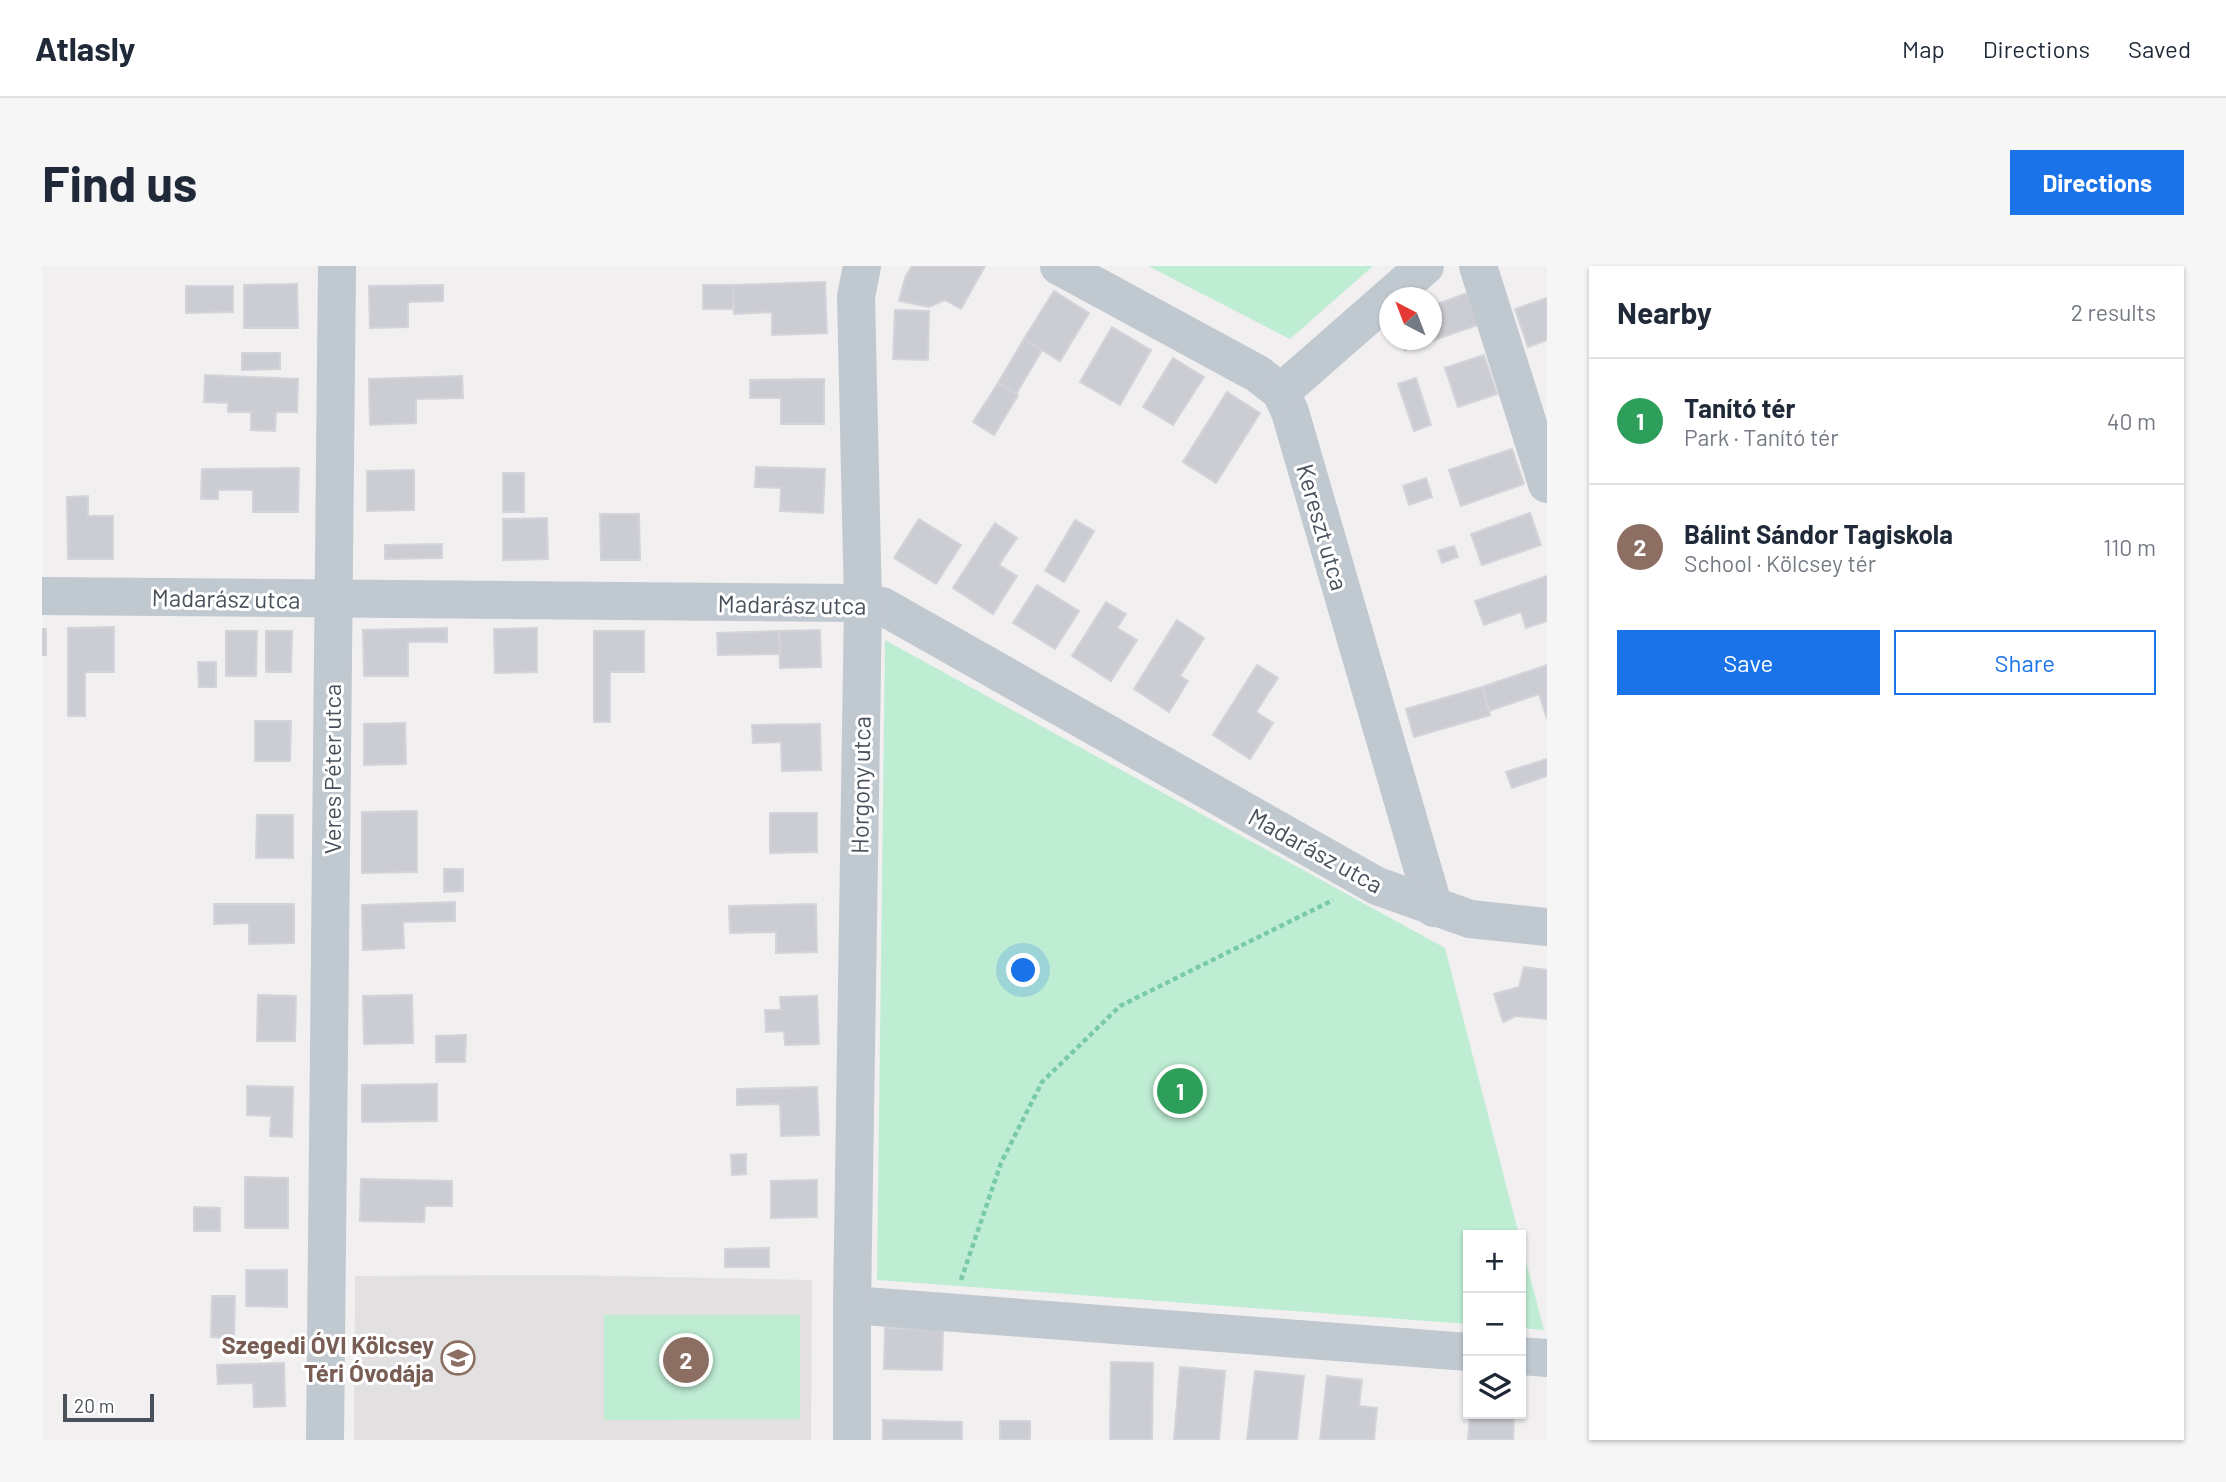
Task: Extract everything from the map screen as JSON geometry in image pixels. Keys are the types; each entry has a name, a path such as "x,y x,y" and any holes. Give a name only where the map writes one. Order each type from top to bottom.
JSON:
{"street":[{"name":"Veres Péter utca","path":"325,1440 337,266"},
{"name":"Horgony utca","path":"852,1440 863,603 856,297 862,266"},
{"path":"1059,266 1258,374 1281,393 1424,266"},
{"path":"1478,266 1547,484"},
{"name":"Kereszt utca","path":"1281,393 1290,412 1434,908"},
{"name":"Madarász utca","path":"42,596 863,603 881,606 1377,886 1470,919 1547,927"},
{"path":"852,1305 1463,1352"},
{"path":"1526,1356 1547,1358"}],"path":[{"path":"951,1311 1001,1163 1042,1082 1120,1006 1346,893 1377,886"}],"shaded area":[{"path":"562,1275 812,1280 811,1440 354,1440 355,1276"}],"green space":[{"path":"1148,266 1373,266 1290,339"},
{"path":"885,640 1445,948 1518,1230 1463,1230 1463,1324 877,1280"},
{"path":"1526,1261 1544,1330 1526,1328"},
{"path":"604,1315 800,1315 800,1419 604,1420"}],"building":[{"path":"912,266 985,266 961,309 945,300 929,307 899,301 905,278"},
{"path":"825,282 827,333 772,335 772,312 734,314 733,285"},
{"path":"297,284 298,328 244,328 244,285"},
{"path":"443,285 443,301 408,302 408,327 370,328 369,286"},
{"path":"703,285 733,285 733,309 703,309"},
{"path":"186,286 233,286 233,312 186,313"},
{"path":"1054,291 1089,313 1060,361 1024,339"},
{"path":"1467,293 1478,325 1442,337 1442,302"},
{"path":"1547,298 1547,340 1528,347 1515,309"},
{"path":"895,310 929,311 928,360 893,359"},
{"path":"1112,327 1151,350 1120,405 1080,382"},
{"path":"1024,339 1042,350 1016,394 998,383"},
{"path":"242,353 280,353 280,369 242,370"},
{"path":"1484,355 1497,394 1458,407 1445,368"},
{"path":"1173,358 1204,377 1173,425 1143,407"},
{"path":"205,375 298,379 297,412 276,412 275,431 251,430 251,412 228,412 228,403 204,402"},
{"path":"462,376 463,398 416,399 416,423 370,425 369,379"},
{"path":"1416,378 1431,425 1414,431 1398,384"},
{"path":"824,379 824,424 781,424 781,398 750,398 750,380"},
{"path":"998,383 1018,395 994,435 973,422"},
{"path":"1227,392 1260,413 1216,483 1183,462"},
{"path":"1512,449 1524,484 1461,506 1449,470"},
{"path":"756,467 825,469 823,513 780,511 781,488 755,487"},
{"path":"299,468 298,512 253,512 253,490 218,490 218,499 201,499 202,469"},
{"path":"414,470 414,510 367,511 367,471"},
{"path":"503,473 524,473 524,512 503,512"},
{"path":"1426,478 1432,497 1409,505 1403,486"},
{"path":"88,496 88,516 113,516 113,559 68,559 67,497"},
{"path":"1530,513 1541,545 1482,565 1471,534"},
{"path":"600,514 639,514 640,560 601,560"},
{"path":"547,518 548,559 503,560 503,519"},
{"path":"919,519 961,545 936,584 894,558"},
{"path":"1075,520 1094,531 1064,582 1045,571"},
{"path":"995,523 1017,538 999,565 1017,576 993,614 953,588"},
{"path":"442,544 442,558 385,559 385,545"},
{"path":"1454,546 1458,557 1442,563 1438,551"},
{"path":"1547,576 1547,621 1526,628 1521,612 1484,625 1475,601"},
{"path":"1037,585 1079,611 1055,649 1013,623"},
{"path":"1106,602 1126,614 1117,628 1137,640 1111,681 1072,656"},
{"path":"1177,620 1204,638 1180,676 1188,681 1169,712 1134,689"},
{"path":"114,627 114,672 85,672 85,716 68,716 68,628"},
{"path":"447,628 447,642 408,642 408,676 364,676 363,630"},
{"path":"537,628 537,672 495,673 494,629"},
{"path":"42,629 46,629 46,655 42,655"},
{"path":"820,630 821,667 780,668 779,631"},
{"path":"226,631 257,631 256,676 226,676"},
{"path":"266,631 292,631 291,672 266,672"},
{"path":"594,631 644,631 644,672 610,672 610,722 594,722"},
{"path":"779,631 780,654 718,655 717,633"},
{"path":"198,662 216,662 216,687 199,687"},
{"path":"1257,665 1278,678 1256,712 1273,723 1250,759 1213,735"},
{"path":"1547,665 1547,719 1539,694 1489,711 1482,687"},
{"path":"1482,687 1490,715 1414,737 1406,709"},
{"path":"255,721 291,721 290,761 255,761"},
{"path":"405,723 406,764 364,765 364,724"},
{"path":"820,724 821,770 782,771 781,742 753,743 752,725"},
{"path":"1547,759 1547,776 1512,788 1506,772"},
{"path":"417,811 417,872 362,873 362,812"},
{"path":"770,813 817,813 817,852 770,853"},
{"path":"257,815 293,815 293,858 256,858"},
{"path":"444,869 463,869 463,891 444,892"},
{"path":"455,902 455,921 403,922 404,948 363,950 362,905"},
{"path":"214,904 294,904 294,943 249,944 249,923 214,924"},
{"path":"816,904 817,952 776,953 776,932 730,933 729,906"},
{"path":"1524,967 1547,970 1547,1019 1516,1016 1503,1022 1494,994 1519,987"},
{"path":"258,995 296,996 295,1041 257,1041"},
{"path":"412,995 413,1043 364,1044 363,996"},
{"path":"817,996 819,1044 785,1045 784,1031 766,1032 765,1010 781,1010 780,997"},
{"path":"466,1035 465,1062 436,1062 436,1036"},
{"path":"437,1084 437,1121 362,1122 362,1085"},
{"path":"247,1086 293,1087 292,1137 270,1136 271,1116 247,1115"},
{"path":"817,1087 819,1135 781,1136 780,1104 737,1105 737,1089"},
{"path":"746,1154 746,1174 732,1175 731,1155"},
{"path":"245,1177 288,1178 288,1228 245,1228"},
{"path":"361,1179 452,1181 452,1206 425,1206 424,1222 360,1221"},
{"path":"817,1180 817,1217 771,1218 771,1181"},
{"path":"194,1207 220,1208 220,1231 194,1231"},
{"path":"769,1248 769,1267 725,1267 725,1249"},
{"path":"246,1270 287,1270 287,1307 246,1306"},
{"path":"212,1296 235,1296 234,1338 211,1337"},
{"path":"885,1328 943,1329 942,1370 884,1369"},
{"path":"1111,1362 1153,1363 1152,1440 1110,1440"},
{"path":"284,1363 285,1406 254,1407 253,1383 218,1384 217,1365"},
{"path":"1180,1367 1225,1371 1219,1440 1174,1440"},
{"path":"1255,1371 1304,1376 1297,1440 1247,1440"},
{"path":"1327,1376 1362,1380 1359,1406 1377,1408 1374,1440 1320,1440"},
{"path":"1470,1419 1514,1419 1513,1440 1468,1440"},
{"path":"883,1420 962,1422 962,1440 883,1440"},
{"path":"1000,1421 1030,1421 1030,1440 1000,1440"}],"place":[{"name":"Tanító tér","path":"1180,1091"},
{"name":"Szegedi ÓVI Kölcsey Téri Óvodája","path":"458,1358"},
{"name":"Bálint Sándor Tagiskola","path":"686,1360"}]}
